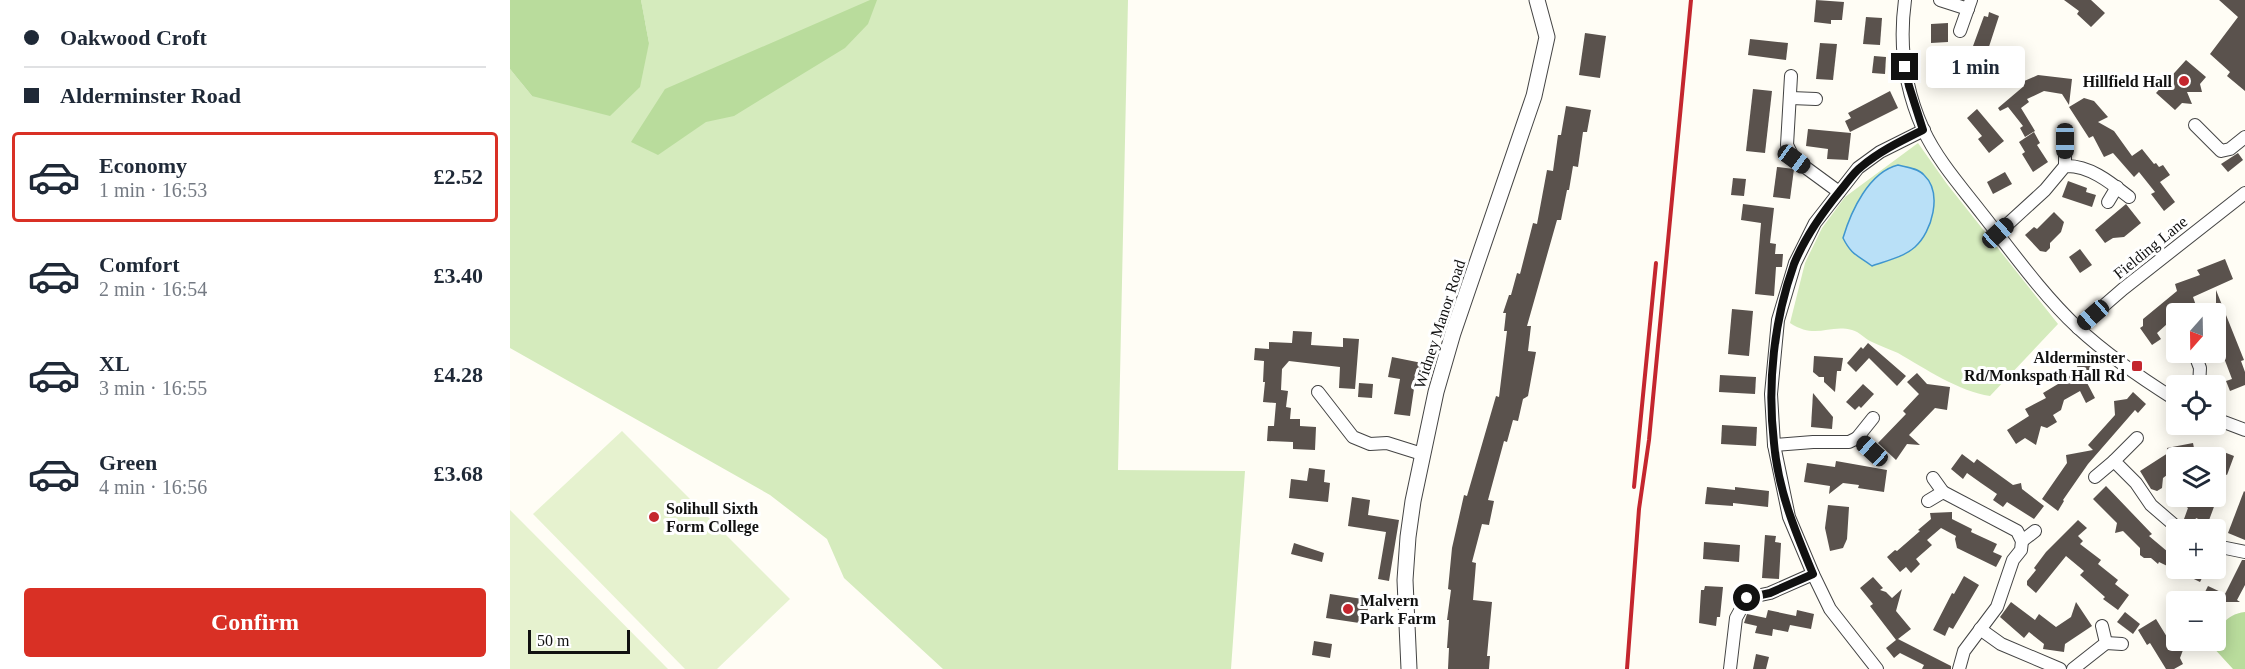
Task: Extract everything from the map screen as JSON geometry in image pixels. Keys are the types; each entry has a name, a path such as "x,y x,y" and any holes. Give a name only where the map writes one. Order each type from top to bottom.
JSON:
{"street":[{"name":"Widney Manor Road","path":"1409,669 1405,580 1408,537 1422,454 1436,392 1453,333 1534,96 1547,37 1537,0"},
{"path":"1905,0 1902,48 1909,86 1923,130 1954,178 2058,308 2078,328 2166,394"},
{"path":"1940,0 1970,4 1960,31"},
{"path":"1791,76 1787,145 1794,159 1839,192"},
{"path":"1791,98 1816,99"},
{"path":"2195,125 2221,151 2230,149 2244,140"},
{"path":"1876,669 1830,609 1789,517 1774,445 1771,394 1778,320 1795,263 1815,223 1858,168 1880,152 1923,130"},
{"path":"1998,233 2045,190 2065,166 2065,141"},
{"path":"2065,166 2078,165 2117,187 2129,197"},
{"path":"2108,202 2117,187"},
{"name":"Fielding Lane","path":"2078,328 2123,289 2245,193"},
{"path":"1317,392 1353,437 1370,444 1387,443 1422,454"},
{"path":"1774,445 1849,442 1857,438 1873,418"},
{"path":"2226,423 2245,430"},
{"path":"1857,438 1872,451"},
{"path":"2095,477 2137,438"},
{"path":"2114,461 2136,483 2151,505 2167,519"},
{"path":"1933,478 1943,492 2017,531 2022,541 2021,550 2013,560 1997,607 1964,651 1959,669"},
{"path":"1928,501 1943,492"},
{"path":"2022,541 2035,531"},
{"path":"2226,548 2245,552"},
{"path":"1730,669 1736,618 1747,598 1770,593 1813,574"},
{"path":"2102,626 2106,643"},
{"path":"1980,629 2001,644 2060,669"},
{"path":"2073,669 2106,643 2122,644"}],"green space":[{"path":"510,0 641,0 649,43 640,87 610,116 532,96 510,69"},
{"path":"641,0 1128,0 1118,470 1245,471 1231,669 943,669 844,578 827,539 770,495 510,348 510,69 532,96 649,43"},
{"path":"870,0 877,0 868,24 845,48 734,116 706,122 658,155 631,142 665,89"},
{"path":"1918,143 1947,184 2058,324 1990,396 1955,385 1898,353 1869,341 1855,331 1836,329 1815,331 1799,328 1790,323 1805,263 1822,228 1845,197"},
{"path":"622,431 790,599 717,669 685,669 533,514"},
{"path":"510,510 522,522 668,669 510,669"},
{"path":"2245,612 2245,669 2233,669 2216,651 2226,651 2226,620 2238,613"}],"water":[{"path":"1898,165 1919,171 1930,183 1933,192 1933,212 1926,232 1915,247 1900,256 1872,266 1852,252 1843,238 1856,205 1870,184 1888,169"}],"building":[{"path":"1816,0 1844,2 1842,20 1831,20 1831,24 1814,22"},
{"path":"2064,0 2091,0 2105,13 2091,27 2077,14 2079,11"},
{"path":"2219,0 2245,0 2245,91 2227,76 2230,72 2210,54 2238,17"},
{"path":"1989,12 1999,16 1984,62 1969,57 1984,16 1988,17"},
{"path":"1866,17 1882,18 1880,45 1863,44"},
{"path":"1948,23 1948,42 1931,43 1931,24"},
{"path":"1585,33 1606,36 1600,78 1579,75"},
{"path":"1750,39 1788,43 1786,60 1748,55"},
{"path":"1820,43 1837,44 1833,80 1816,79"},
{"path":"1967,51 1966,86 1951,85 1952,66 1955,66 1954,52"},
{"path":"1874,56 1886,57 1885,74 1872,73"},
{"name":"Hillfield Hall","path":"2186,60 2206,77 2200,84 2202,92 2187,92 2192,104 2182,103 2175,110 2156,93"},
{"path":"2038,75 2072,79 2069,105 2062,94 2044,91 2027,99 2029,102 2021,108 2035,131 2025,137 2020,128 2023,126 2008,107 2000,111 1998,108 2024,86 2022,82"},
{"path":"1753,89 1772,91 1765,153 1746,151"},
{"path":"1890,91 1898,108 1850,132 1845,121 1851,118 1848,113"},
{"path":"2084,98 2094,101 2108,117 2098,122 2114,131 2132,156 2142,149 2154,164 2156,163 2159,167 2163,165 2170,175 2160,182 2175,202 2164,211 2151,194 2155,192 2139,172 2134,177 2113,153 2104,157 2093,136 2089,138 2069,107"},
{"path":"1566,106 1591,110 1587,132 1583,132 1578,167 1573,166 1561,220 1557,220 1527,326 1531,326 1528,351 1536,352 1528,396 1523,399 1518,421 1513,420 1507,442 1504,441 1488,500 1494,501 1489,525 1482,524 1472,562 1476,563 1473,600 1492,602 1487,656 1490,656 1489,669 1448,669 1449,620 1447,620 1451,590 1448,589 1452,548 1464,495 1467,496 1496,396 1499,397 1507,331 1504,331 1506,313 1503,313 1517,273 1520,274 1533,223 1537,224 1547,170 1553,171 1558,135 1561,135"},
{"path":"1977,109 2004,141 1989,153 1978,139 1982,136 1967,118"},
{"path":"1808,129 1851,133 1848,160 1827,159 1828,149 1806,146"},
{"path":"2034,132 2040,143 2037,145 2048,162 2033,172 2022,154 2025,152 2019,142"},
{"path":"2238,153 2243,160 2228,172 2221,164"},
{"path":"1777,167 1794,169 1790,199 1773,197"},
{"path":"2005,172 2012,184 1993,194 1987,182"},
{"path":"1733,178 1746,179 1744,196 1731,195"},
{"path":"2068,181 2087,188 2086,192 2096,195 2092,207 2062,197"},
{"path":"1743,204 1774,208 1770,243 1776,244 1775,254 1783,254 1782,267 1776,267 1774,296 1755,294 1761,223 1741,220"},
{"path":"2126,204 2141,223 2124,237 2113,238 2105,243 2095,230"},
{"path":"2054,212 2064,222 2061,232 2050,243 2050,248 2046,252 2040,251 2025,235 2034,227 2037,229"},
{"path":"2080,249 2092,265 2080,273 2069,257"},
{"path":"2225,259 2233,279 2193,297 2195,303 2166,303 2166,325 2157,333 2161,339 2152,345 2140,328 2143,326 2143,319 2177,291 2175,284 2200,275 2197,270"},
{"path":"2216,290 2221,303 2216,303"},
{"path":"1732,309 1753,311 1749,356 1728,354"},
{"path":"2226,315 2244,360 2241,361 2245,372 2245,385 2230,391 2226,381 2232,379 2226,363"},
{"path":"1293,331 1312,332 1311,345 1343,347 1343,338 1359,339 1355,389 1339,388 1340,367 1289,361 1282,369 1281,390 1288,391 1286,407 1291,408 1290,419 1300,419 1300,426 1316,427 1315,450 1293,449 1293,442 1267,441 1268,426 1274,426 1276,403 1263,402 1264,361 1254,360 1255,348 1269,349 1269,342 1292,343"},
{"path":"1868,343 1906,376 1897,386 1869,358 1856,372 1847,363 1861,347 1863,349"},
{"path":"2087,354 2098,362 2085,379 2095,398 2086,403 2080,391 2064,400 2061,410 2053,415 2057,422 2047,428 2041,426 2036,445 2025,438 2016,444 2007,430 2029,416 2025,409 2046,398 2043,393 2068,378"},
{"path":"1814,356 1843,358 1841,371 1837,371 1835,392 1824,382 1824,377 1819,377 1813,372"},
{"path":"1392,357 1422,363 1418,383 1415,382 1410,416 1394,414 1400,379 1388,377"},
{"path":"1917,373 1927,384 1950,387 1947,410 1935,408 1909,435 1920,445 1907,444 1896,460 1878,443 1906,414 1903,411 1919,394 1907,382"},
{"path":"1720,375 1756,377 1755,394 1719,392"},
{"path":"1359,383 1373,384 1372,398 1358,397"},
{"path":"1863,384 1874,394 1861,408 1859,406 1855,410 1846,402"},
{"path":"2133,392 2146,404 2138,413 2135,410 2088,464 2058,511 2042,499 2067,463 2066,455 2093,450 2088,445 2115,415 2114,401 2127,399"},
{"path":"1813,393 1833,417 1832,429 1811,427"},
{"path":"1722,425 1757,427 1756,446 1721,444"},
{"path":"2193,443 2194,447 2172,447"},
{"path":"2226,453 2234,456 2226,475"},
{"path":"1962,454 1974,463 1977,459 2013,485 2021,483 2022,489 2044,506 2034,519 2007,502 2003,507 1993,500 1997,494 1967,473 1963,479 1951,469"},
{"path":"2166,454 2166,476 2163,478 2162,488 2157,491 2151,489 2140,471"},
{"path":"1836,461 1887,470 1884,492 1843,483 1829,494 1830,486 1804,482 1807,463 1835,467"},
{"path":"1309,468 1325,470 1324,482 1330,483 1328,502 1289,498 1291,479 1307,481"},
{"path":"2106,486 2152,534 2149,536 2166,550 2166,565 2140,555 2140,548 2123,531 2115,533 2117,523 2093,499"},
{"path":"1707,487 1735,490 1735,487 1769,491 1768,507 1733,503 1733,506 1705,504"},
{"path":"2245,492 2245,540 2228,533"},
{"path":"1352,497 1370,500 1368,515 1399,520 1389,581 1378,579 1386,532 1348,526"},
{"path":"1828,505 1849,507 1847,539 1843,548 1830,551 1825,528"},
{"path":"2214,507 2209,519 2184,519 2188,508"},
{"path":"1952,512 1952,519 1972,529 1971,532 1997,544 1993,552 2002,556 1996,567 1957,548 1956,536 1941,528 1927,540 1932,545 1916,559 1920,564 1911,573 1906,567 1900,572 1887,557 1920,531 1918,530 1931,519 1930,513"},
{"path":"2078,520 2087,528 2078,536 2083,541 2080,544 2101,560 2098,564 2118,580 2115,584 2129,595 2118,610 2103,599 2105,597 2080,575 2084,571 2066,556 2036,593 2027,585 2027,581 2036,570 2034,568 2046,552"},
{"path":"1765,535 1776,536 1775,542 1781,543 1779,579 1762,578"},
{"path":"1704,542 1740,545 1739,562 1703,559"},
{"path":"1294,543 1324,553 1322,562 1291,554"},
{"path":"2242,560 2245,560 2245,585 2237,600 2240,602 2226,602 2226,592"},
{"path":"1964,576 1979,585 1953,629 1949,627 1945,636 1933,630 1952,593 1954,594"},
{"path":"1873,577 1883,588 1880,590 1892,598 1902,589 1896,611 1911,629 1898,639 1951,666 1951,669 1922,669 1924,665 1900,653 1894,658 1886,648 1896,640 1870,606 1873,604 1860,588"},
{"path":"1705,586 1723,587 1720,617 1717,617 1716,626 1699,623 1701,590 1704,590"},
{"path":"2208,586 2219,591 2206,591"},
{"name":"Malvern Park Farm","path":"1330,594 1369,600 1366,624 1326,618"},
{"path":"2011,602 2035,620 2039,614 2056,627 2071,617 2076,602 2092,626 2065,644 2064,652 2043,649 2044,644 2029,632 2024,638 2000,617"},
{"path":"1768,610 1796,616 1797,610 1814,614 1811,629 1790,625 1788,632 1773,629 1772,636 1755,633 1757,626 1744,623 1747,614 1766,618"},
{"path":"2125,612 2140,624 2133,634 2117,622"},
{"path":"2156,619 2166,635 2166,651 2183,651 2180,658 2183,664 2174,669 2166,669 2150,643 2147,645 2138,630"},
{"path":"1314,641 1332,644 1330,658 1312,655"},
{"path":"1756,654 1769,657 1766,669 1753,669"}],"railway":[{"path":"1627,669 1639,509 1649,440 1691,0"},
{"path":"1634,487 1656,263"}],"place":[{"name":"Hillfield Hall","path":"2184,81"},
{"name":"Alderminster Rd/Monkspath Hall Rd","path":"2137,366"},
{"name":"Solihull Sixth Form College","path":"654,517"},
{"name":"Malvern Park Farm","path":"1348,609"}],"route":[{"path":"1747,598 1770,593 1813,574 1789,517 1774,445 1771,394 1778,320 1795,263 1815,223 1826,208 1858,168 1880,152 1923,130 1905,67"}]}
